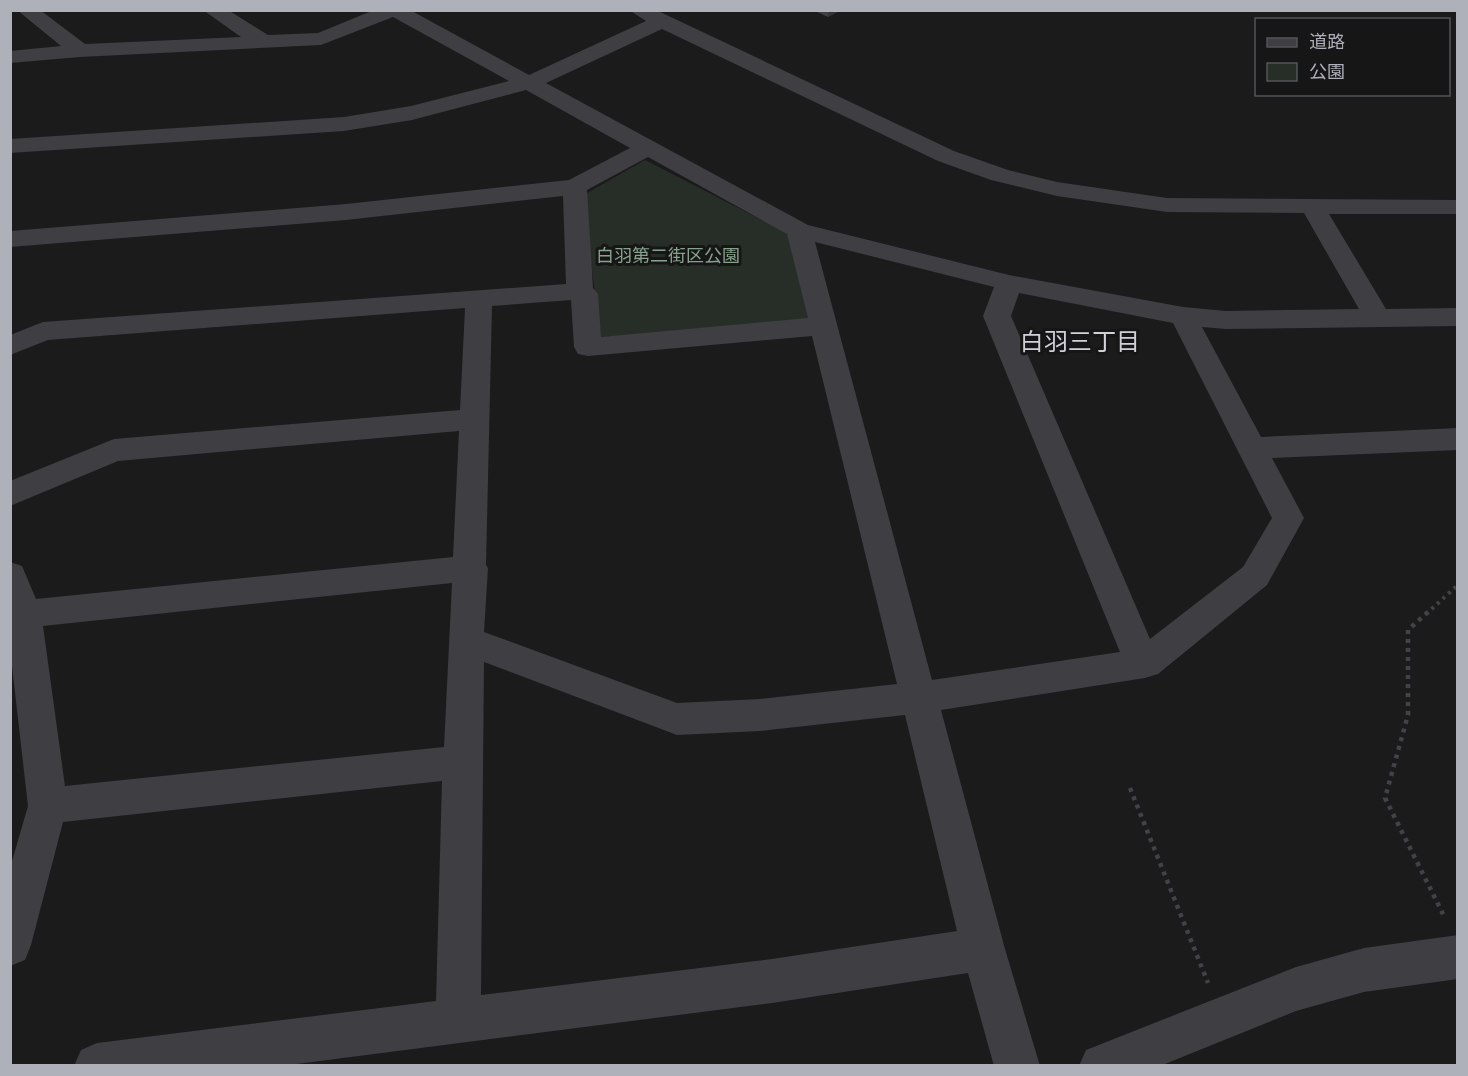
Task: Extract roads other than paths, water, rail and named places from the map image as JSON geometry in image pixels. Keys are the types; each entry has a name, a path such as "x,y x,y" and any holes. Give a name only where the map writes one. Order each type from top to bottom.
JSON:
{"street":[{"path":"27,10 80,51"},
{"path":"213,10 261,40"},
{"path":"10,57 261,40 321,39 394,10 799,230 1009,283 1183,316 1226,320 1458,318"},
{"path":"639,10 946,156 1000,175 1057,189 1167,205 1458,207"},
{"path":"10,146 344,124 412,114 529,83 662,21"},
{"path":"10,239 346,212 575,187 648,148"},
{"path":"575,187 580,291 584,294 588,347 824,326"},
{"path":"1312,207 1378,318"},
{"path":"799,230 983,949 1017,1065"},
{"path":"1009,283 997,316 1131,639 1145,663"},
{"path":"10,346 43,331 580,291"},
{"path":"458,1022 462,762 471,568 479,299"},
{"path":"467,641 677,719 760,715 918,698 1145,663 1255,576 1288,518 1183,316"},
{"path":"10,494 114,450 475,419"},
{"path":"1252,448 1458,439"},
{"path":"24,614 471,568"},
{"path":"10,575 24,614 48,806 10,945"},
{"path":"48,806 462,762"},
{"path":"1102,1065 1296,989 1364,970 1452,940"},
{"path":"98,1065 458,1022 772,981 983,949"}],"district":[{"name":"白羽三丁目","path":"1080,341"}],"park label":[{"name":"白羽第二街区公園","path":"668,256"}]}
